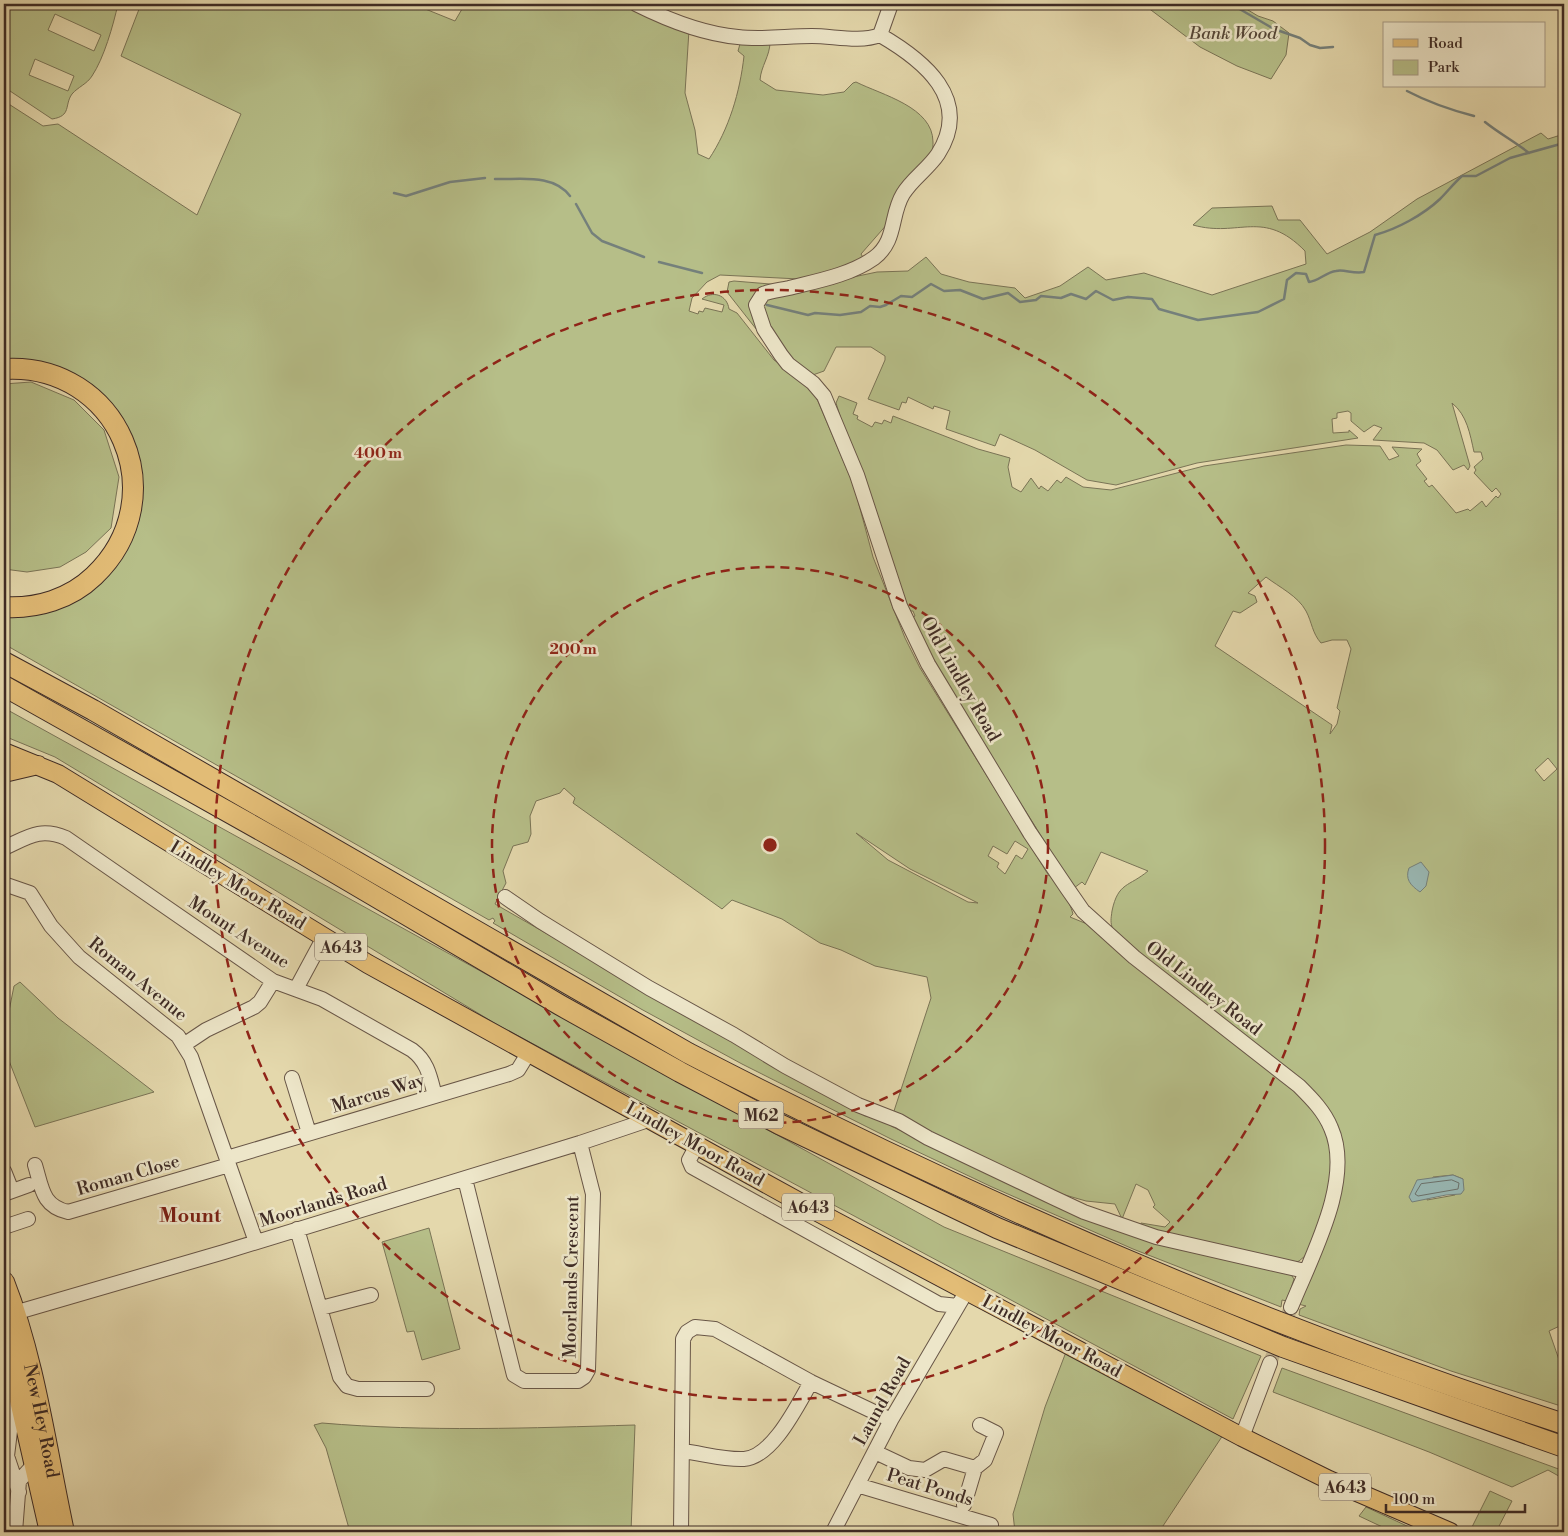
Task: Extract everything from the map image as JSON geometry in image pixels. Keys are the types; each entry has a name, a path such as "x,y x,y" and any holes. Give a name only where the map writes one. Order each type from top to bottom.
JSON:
{"highway":[{"path":"4,369 20,368 57,376 97,401 110,416 126,445 134,483 133,502 124,536 114,553 90,580 62,598 41,605 4,607"},
{"name":"M62","path":"4,662 290,822 688,1052 760,1090 1003,1207 1150,1271 1308,1334 1564,1424"},
{"name":"M62","path":"4,686 294,849 560,1005 778,1124 997,1228 1283,1347 1564,1448"},
{"name":"New Hey Road","path":"4,1282 49,1496 50,1532"},
{"name":"New Hey Road","path":"4,1330 41,1458"},
{"name":"New Hey Road","path":"49,1496 64,1532"}],"main road":[{"name":"Lindley Moor Road","path":"4,752 38,765 77,785 191,857 368,964 697,1145 1242,1437 1329,1480 1450,1532"},
{"path":"4,773 38,765"}],"street":[{"path":"636,4 667,18 737,37 865,38 880,35 891,4"},
{"name":"Old Lindley Road","path":"880,35 917,59 938,80 948,109 948,128 944,142 933,161 902,195 890,239 878,254 846,272 763,294 756,305 758,316 764,329 784,359 813,383 824,396 857,475 893,589 916,642 1030,832 1083,911 1134,957 1299,1086 1314,1100 1327,1120 1336,1143 1338,1176 1324,1223 1291,1307"},
{"name":"Mount Avenue","path":"4,848 38,832 54,833 66,838 273,981 322,999 421,1056 427,1065 435,1096"},
{"name":"Roman Avenue","path":"4,884 30,893 51,926 69,948 178,1036 185,1044 192,1057 256,1242"},
{"path":"505,897 540,921 649,988 734,1035 785,1066 858,1105 899,1121 928,1138 1060,1201 1084,1212 1156,1237 1305,1271"},
{"path":"296,989 324,937"},
{"path":"185,1044 206,1030 254,1007 260,1002 273,981"},
{"name":"Marcus Way","path":"228,1161 309,1134 509,1074 518,1070 529,1052"},
{"path":"292,1078 309,1134"},
{"name":"Moorlands Road","path":"10,1314 256,1242 580,1143 650,1119"},
{"name":"Moorlands Crescent","path":"465,1178 514,1375 524,1381 578,1381 584,1378 588,1370 593,1194 580,1143"},
{"path":"697,1145 690,1160 692,1167 940,1304 958,1306"},
{"name":"Roman Close","path":"35,1165 46,1200 55,1209 68,1212 228,1161"},
{"path":"4,1170 8,1192 29,1185"},
{"path":"4,1227 28,1219"},
{"path":"297,1229 340,1377 347,1386 358,1389 427,1389"},
{"name":"Laund Road","path":"832,1532 892,1420 968,1291"},
{"path":"321,1308 371,1295"},
{"path":"680,1532 683,1339 687,1332 695,1327 715,1329 811,1382 892,1420"},
{"path":"1242,1437 1270,1363"},
{"path":"4,1376 12,1423 7,1456 18,1492"},
{"path":"682,1451 742,1459 754,1457 762,1452 789,1421 811,1382"},
{"path":"964,1505 975,1468 985,1460 996,1433 980,1425"},
{"path":"875,1452 909,1468 925,1470 944,1459 975,1468"},
{"path":"15,1532 19,1482 41,1458"},
{"name":"Peat Ponds","path":"857,1485 991,1525"},
{"path":"18,1492 49,1496"}],"green space":[{"path":"4,4 118,4 108,42 96,69 90,79 72,94 65,113 58,118 52,119 4,87","holes":["55,14 101,35 94,51 48,30","35,59 74,76 68,91 29,75"]},
{"path":"141,4 413,4 455,21 465,4 625,4 656,20 689,30 685,93 695,130 698,154 709,159 728,123 740,83 744,56 738,51 740,44 743,42 770,42 769,52 760,80 776,90 823,95 844,92 856,82 892,97 915,111 925,120 931,130 933,142 931,156 899,188 891,223 889,222 861,254 864,259 827,273 799,279 720,275 707,282 692,298 689,311 698,314 699,311 703,312 705,308 722,312 724,305 702,299 706,296 719,295 728,304 729,309 737,313 774,360 808,384 814,392 854,486 873,557 905,638 920,668 1049,876 1051,875 1064,894 1073,914 1070,917 1092,926 1127,958 1180,1000 1282,1076 1313,1105 1330,1139 1334,1162 1330,1194 1314,1240 1305,1256 1294,1263 1270,1259 1140,1226 1141,1223 1165,1227 1170,1222 1153,1207 1155,1205 1148,1190 1136,1184 1122,1219 1115,1204 1086,1201 1051,1191 934,1136 908,1119 893,1114 931,998 927,977 875,966 841,950 820,943 782,919 732,900 722,909 573,803 575,798 564,788 560,793 536,801 530,816 531,834 528,842 513,846 503,871 506,883 495,904 865,1116 879,1115 891,1126 1085,1218 1109,1227 1290,1273 1294,1279 1287,1301 1282,1300 1281,1307 1133,1249 992,1187 891,1139 742,1064 641,1009 493,923 495,921 493,918 489,920 4,644 4,611 64,601 105,572 130,531 137,484 127,437 102,397 61,370 4,362 4,101 43,126 58,124 197,215 241,114 121,56","holes":["856,833 910,869 978,903 968,902 888,860","1015,841 1028,849 1022,859 1016,855 1005,874 997,867 999,863 988,856 993,846 1007,854"]},
{"name":"Bank Wood","path":"1143,4 1238,4 1258,16 1273,21 1289,33 1286,55 1271,79 1237,66 1200,47"},
{"path":"1541,133 1548,139 1564,134 1564,1324 1549,1331 1564,1374 1564,1407 1451,1371 1299,1315 1300,1309 1306,1306 1298,1304 1329,1223 1335,1125 1113,930 1111,916 1117,895 1125,886 1148,871 1101,852 1085,885 1082,882 1074,888 934,666 912,618 915,616 913,611 908,611 836,403 839,396 857,403 853,414 858,416 857,419 872,427 875,422 882,424 884,420 891,423 893,416 978,449 1010,458 1008,467 1012,487 1021,492 1031,478 1039,489 1041,486 1048,491 1057,480 1061,483 1066,477 1083,487 1111,490 1204,466 1346,445 1380,446 1389,460 1399,456 1392,447 1422,449 1417,454 1421,461 1416,465 1427,479 1424,481 1429,487 1432,485 1456,513 1468,509 1470,511 1482,501 1486,507 1496,496 1498,498 1501,494 1496,488 1492,492 1474,473 1476,470 1474,467 1483,459 1481,452 1474,452 1467,425 1461,413 1452,403 1470,466 1468,470 1464,465 1453,470 1437,450 1424,443 1373,440 1382,428 1374,425 1364,432 1351,421 1351,413 1348,411 1337,413 1337,418 1332,419 1333,433 1349,432 1349,430 1358,438 1197,463 1116,485 1087,480 1035,450 1000,434 995,446 946,429 950,411 934,406 933,409 908,397 906,403 902,402 899,410 868,399 885,360 885,356 871,347 836,347 824,371 810,376 775,353 727,292 729,282 734,281 782,285 758,293 760,312 768,295 877,272 908,271 926,257 941,274 969,282 1015,288 1025,298 1060,286 1088,267 1106,280 1144,273 1212,295 1306,264 1305,251 1290,238 1276,231 1263,227 1209,228 1193,225 1212,208 1272,206 1278,220 1300,220 1327,254 1370,232 1417,199","holes":["1266,577 1293,596 1303,606 1321,643 1332,640 1347,640 1351,649 1337,708 1340,711 1337,724 1330,734 1332,725 1215,646 1233,611 1240,613 1257,602 1255,596 1248,593","1548,758 1557,769 1544,781 1535,770","1453,1175 1463,1179 1455,1195 1427,1200 1433,1177"]},
{"path":"31,382 74,400 104,430 119,477 111,528 86,552 60,567 27,572 4,569 4,384"},
{"path":"4,708 944,1227 1261,1356 1233,1419 496,1024 55,757 4,736"},
{"path":"20,982 58,1018 154,1092 35,1127 4,1048 4,1036 14,986"},
{"path":"429,1228 460,1349 422,1360 414,1331 407,1332 382,1242"},
{"path":"1066,1352 1225,1432 1159,1532 1015,1532 1013,1514 1045,1407"},
{"path":"1282,1368 1564,1471 1564,1479 1548,1470 1512,1487 1429,1452 1273,1392"},
{"path":"322,1423 401,1428 635,1425 631,1532 350,1532 326,1448 314,1425"},
{"path":"1490,1491 1512,1501 1496,1532 1470,1531"},
{"path":"1366,1507 1420,1532 1393,1532 1359,1516"}],"water":[{"path":"1421,862 1429,872 1426,886 1420,892 1411,884 1408,875 1409,868"},
{"path":"1453,1175 1463,1179 1464,1190 1461,1194 1412,1202 1409,1197 1417,1180"}],"waterway":[{"path":"1231,4 1274,29 1300,38 1310,45 1320,48 1333,47"},
{"path":"1407,91 1423,99 1474,116"},
{"path":"1485,122 1529,153"},
{"path":"767,305 808,315 815,313 840,315 861,312 870,306 880,307 901,296 912,297 931,284 944,291 960,290 983,299 1008,293 1020,302 1036,300 1041,296 1061,298 1071,294 1086,299 1096,291 1113,300 1128,297 1152,299 1159,309 1198,320 1258,312 1284,299 1287,280 1296,273 1306,274 1309,282 1336,271 1364,272 1375,235 1401,225 1426,211 1462,176 1476,176 1510,158 1564,143"},
{"path":"394,193 406,196 450,182 485,178"},
{"path":"495,179 535,179 545,181 563,189 570,196"},
{"path":"576,204 592,233 602,241 644,257"},
{"path":"659,262 702,273"}],"tunnel":[{"path":"1270,1363 1291,1307"}],"district":[{"name":"Mount","path":"190,1215"}]}
